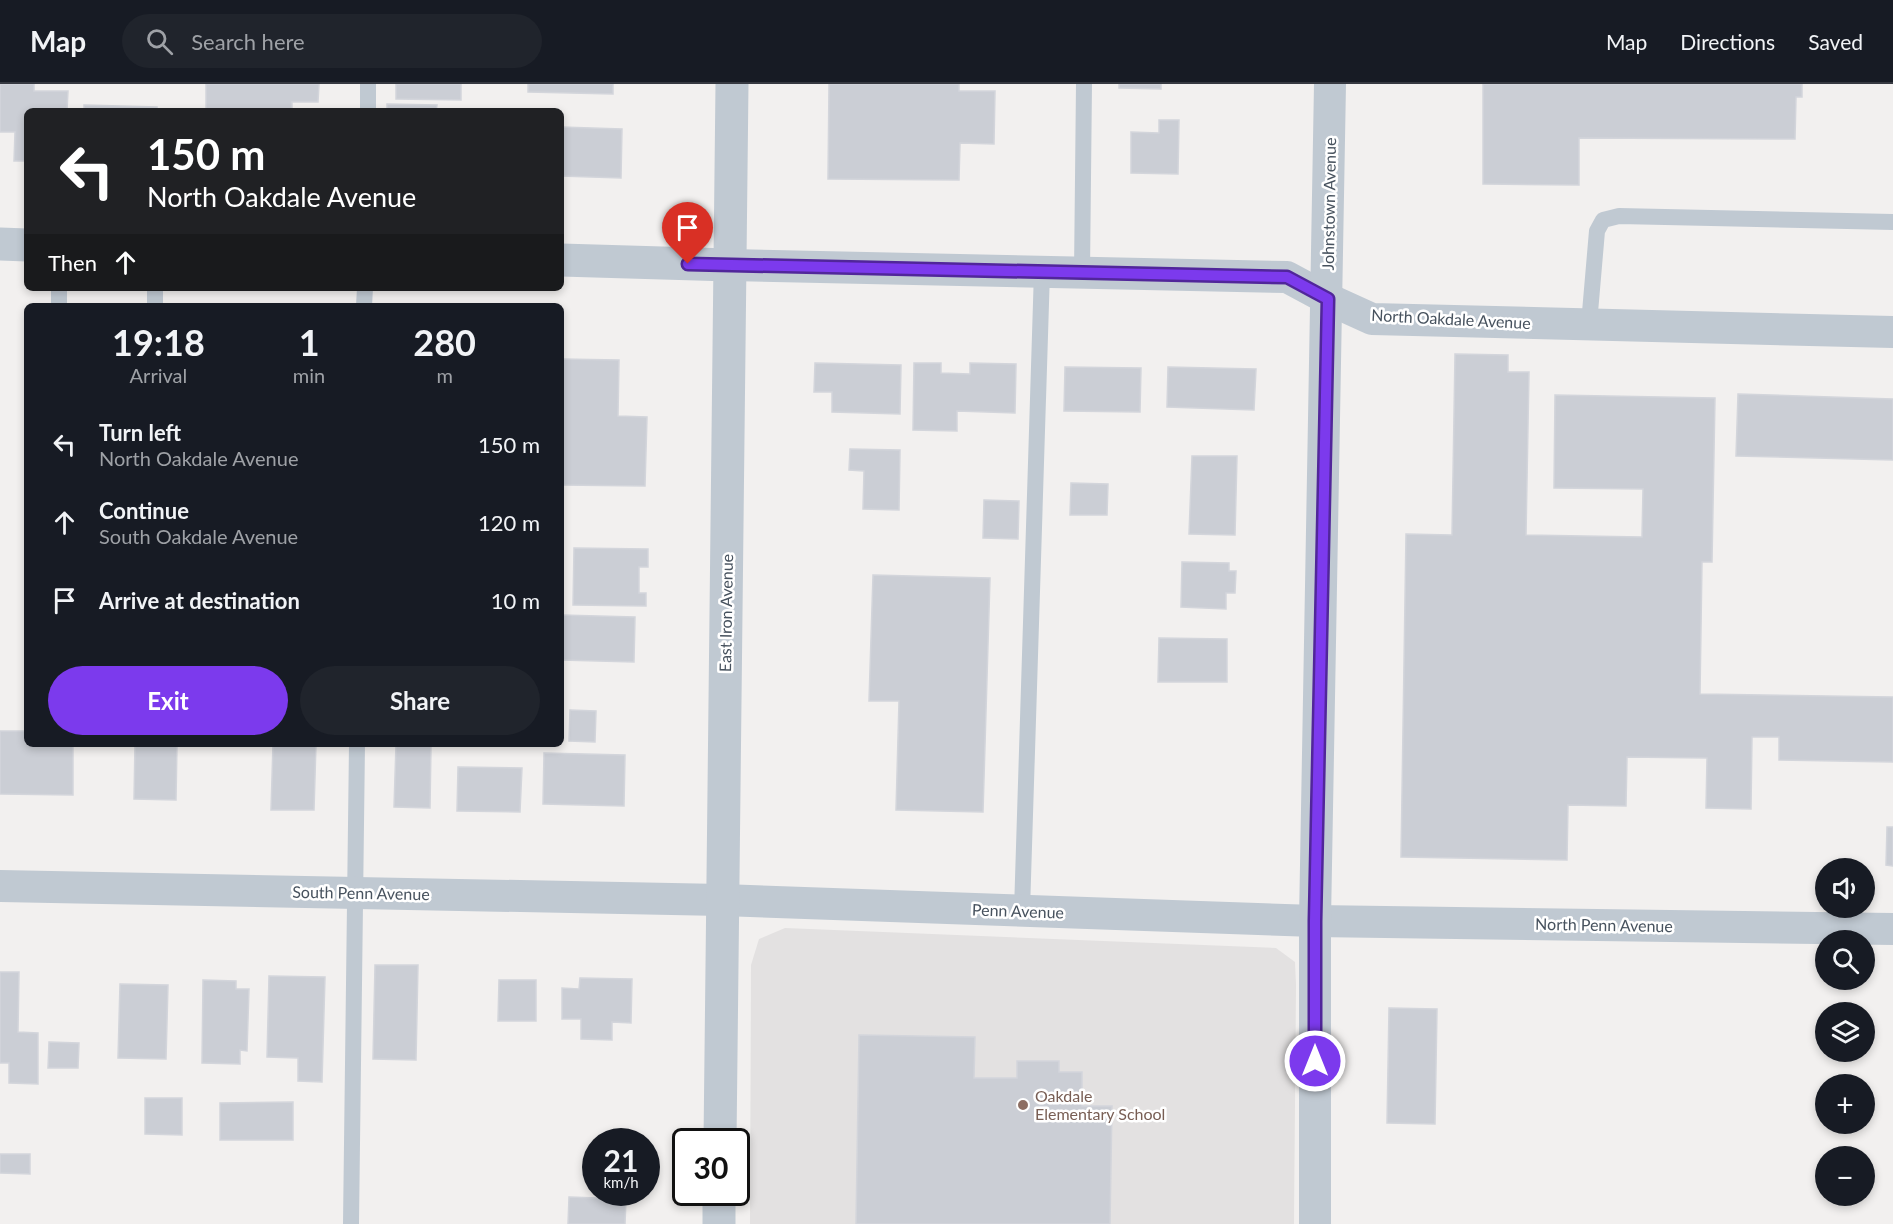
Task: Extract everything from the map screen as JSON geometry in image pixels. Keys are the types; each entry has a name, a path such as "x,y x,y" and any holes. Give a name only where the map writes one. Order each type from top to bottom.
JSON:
{"street":[{"name":"East Iron Avenue","path":"720,1128 732,84"},
{"name":"Johnstown Avenue","path":"1315,1224 1315,921 1328,299 1330,84"},
{"path":"0,244 24,245"},
{"path":"564,260 730,265"},
{"name":"North Oakdale Avenue","path":"730,265 1287,277 1372,319 1893,332"},
{"name":"South Penn Avenue","path":"0,886 722,900"},
{"name":"Penn Avenue","path":"722,900 1315,921"},
{"name":"North Penn Avenue","path":"1315,921 1893,929"},
{"path":"719,1224 720,1206"}],"lane":[{"path":"368,84 368,108"},
{"path":"1082,272 1084,84"},
{"path":"1589,324 1597,231 1603,220 1618,216 1893,222"},
{"path":"1022,911 1042,272"},
{"path":"351,1224 357,747"}],"shaded area":[{"name":"Oakdale Elementary School","path":"785,928 1276,948 1295,962 1294,1224 750,1224 751,965 759,939"}],"building":[{"path":"0,84 34,84 34,91 68,91 67,108 24,108 24,161 14,161 15,132 0,132"},
{"path":"206,84 319,84 318,102 292,102 292,108 206,108"},
{"path":"396,84 461,84 461,100 396,99"},
{"path":"528,84 613,84 613,94 528,92"},
{"path":"829,84 959,84 959,91 995,91 994,144 960,143 959,180 828,179"},
{"path":"1119,84 1161,84 1161,89 1119,88"},
{"path":"1483,84 1802,84 1802,97 1796,97 1795,139 1579,138 1579,185 1483,184"},
{"path":"387,104 437,105 436,108 387,108"},
{"path":"84,105 157,107 157,108 84,108"},
{"path":"1159,120 1179,120 1178,174 1131,173 1131,132 1159,133"},
{"path":"564,127 622,129 621,178 564,176"},
{"path":"1455,354 1508,355 1508,372 1529,372 1526,535 1642,537 1643,489 1554,488 1555,395 1715,398 1712,562 1702,562 1700,694 1893,697 1893,762 1779,760 1779,737 1752,737 1751,809 1706,808 1707,758 1627,757 1626,806 1568,805 1567,860 1401,857 1406,534 1452,535"},
{"path":"564,359 619,360 618,416 647,417 645,486 564,485"},
{"path":"815,363 901,365 900,414 832,412 832,392 814,392"},
{"path":"914,363 941,363 941,373 970,374 970,363 1016,364 1015,413 957,411 957,431 913,430"},
{"path":"1065,367 1141,368 1140,412 1064,411"},
{"path":"1168,367 1256,369 1254,410 1167,407"},
{"path":"1738,394 1893,399 1893,460 1736,456"},
{"path":"850,449 900,450 899,510 863,509 864,471 849,470"},
{"path":"1192,456 1237,456 1235,535 1189,534"},
{"path":"1071,483 1108,484 1107,515 1070,515"},
{"path":"984,500 1019,501 1018,539 983,538"},
{"path":"574,548 648,549 648,567 639,567 639,593 646,593 646,606 573,605"},
{"path":"1182,562 1229,563 1229,571 1236,571 1235,593 1226,593 1226,609 1181,607"},
{"path":"873,575 990,578 983,812 896,810 899,701 869,701"},
{"path":"564,615 635,617 634,662 564,660"},
{"path":"1159,638 1227,639 1227,682 1158,682"},
{"path":"570,710 596,711 595,742 569,741"},
{"path":"0,731 24,731 24,747 73,747 73,795 0,794"},
{"path":"135,747 177,747 176,800 134,799"},
{"path":"273,747 316,747 314,810 271,810"},
{"path":"396,747 431,747 430,808 394,807"},
{"path":"544,753 625,755 624,806 543,804"},
{"path":"458,767 522,768 520,812 457,811"},
{"path":"1887,827 1893,827 1893,866 1886,865"},
{"path":"375,965 418,965 416,1060 373,1059"},
{"path":"0,972 19,972 18,1032 38,1033 38,1084 9,1083 9,1063 0,1063"},
{"path":"269,976 325,977 322,1082 298,1081 298,1058 267,1057"},
{"path":"580,978 632,979 631,1023 612,1022 612,1040 581,1039 581,1019 562,1019 562,988 579,989"},
{"path":"203,980 236,981 236,989 249,989 247,1051 240,1050 240,1064 202,1063"},
{"path":"499,980 536,980 536,1021 498,1021"},
{"path":"120,984 168,985 166,1059 118,1058"},
{"path":"1389,1008 1437,1009 1435,1124 1387,1123"},
{"path":"859,1035 975,1037 974,1078 1017,1078 1017,1061 1059,1061 1059,1072 1082,1072 1082,1106 1112,1106 1110,1224 856,1224"},
{"path":"49,1042 79,1043 78,1068 48,1068"},
{"path":"145,1098 182,1098 182,1135 145,1134"},
{"path":"293,1102 293,1140 220,1140 220,1103"},
{"path":"0,1154 30,1154 30,1174 0,1173"},
{"path":"569,1197 582,1197 582,1206 626,1206 625,1224 568,1224"}],"place":[{"name":"Oakdale Elementary School","path":"1023,1105"}],"route":[{"path":"688,264 1287,277 1328,299 1315,921 1315,1061"}]}
